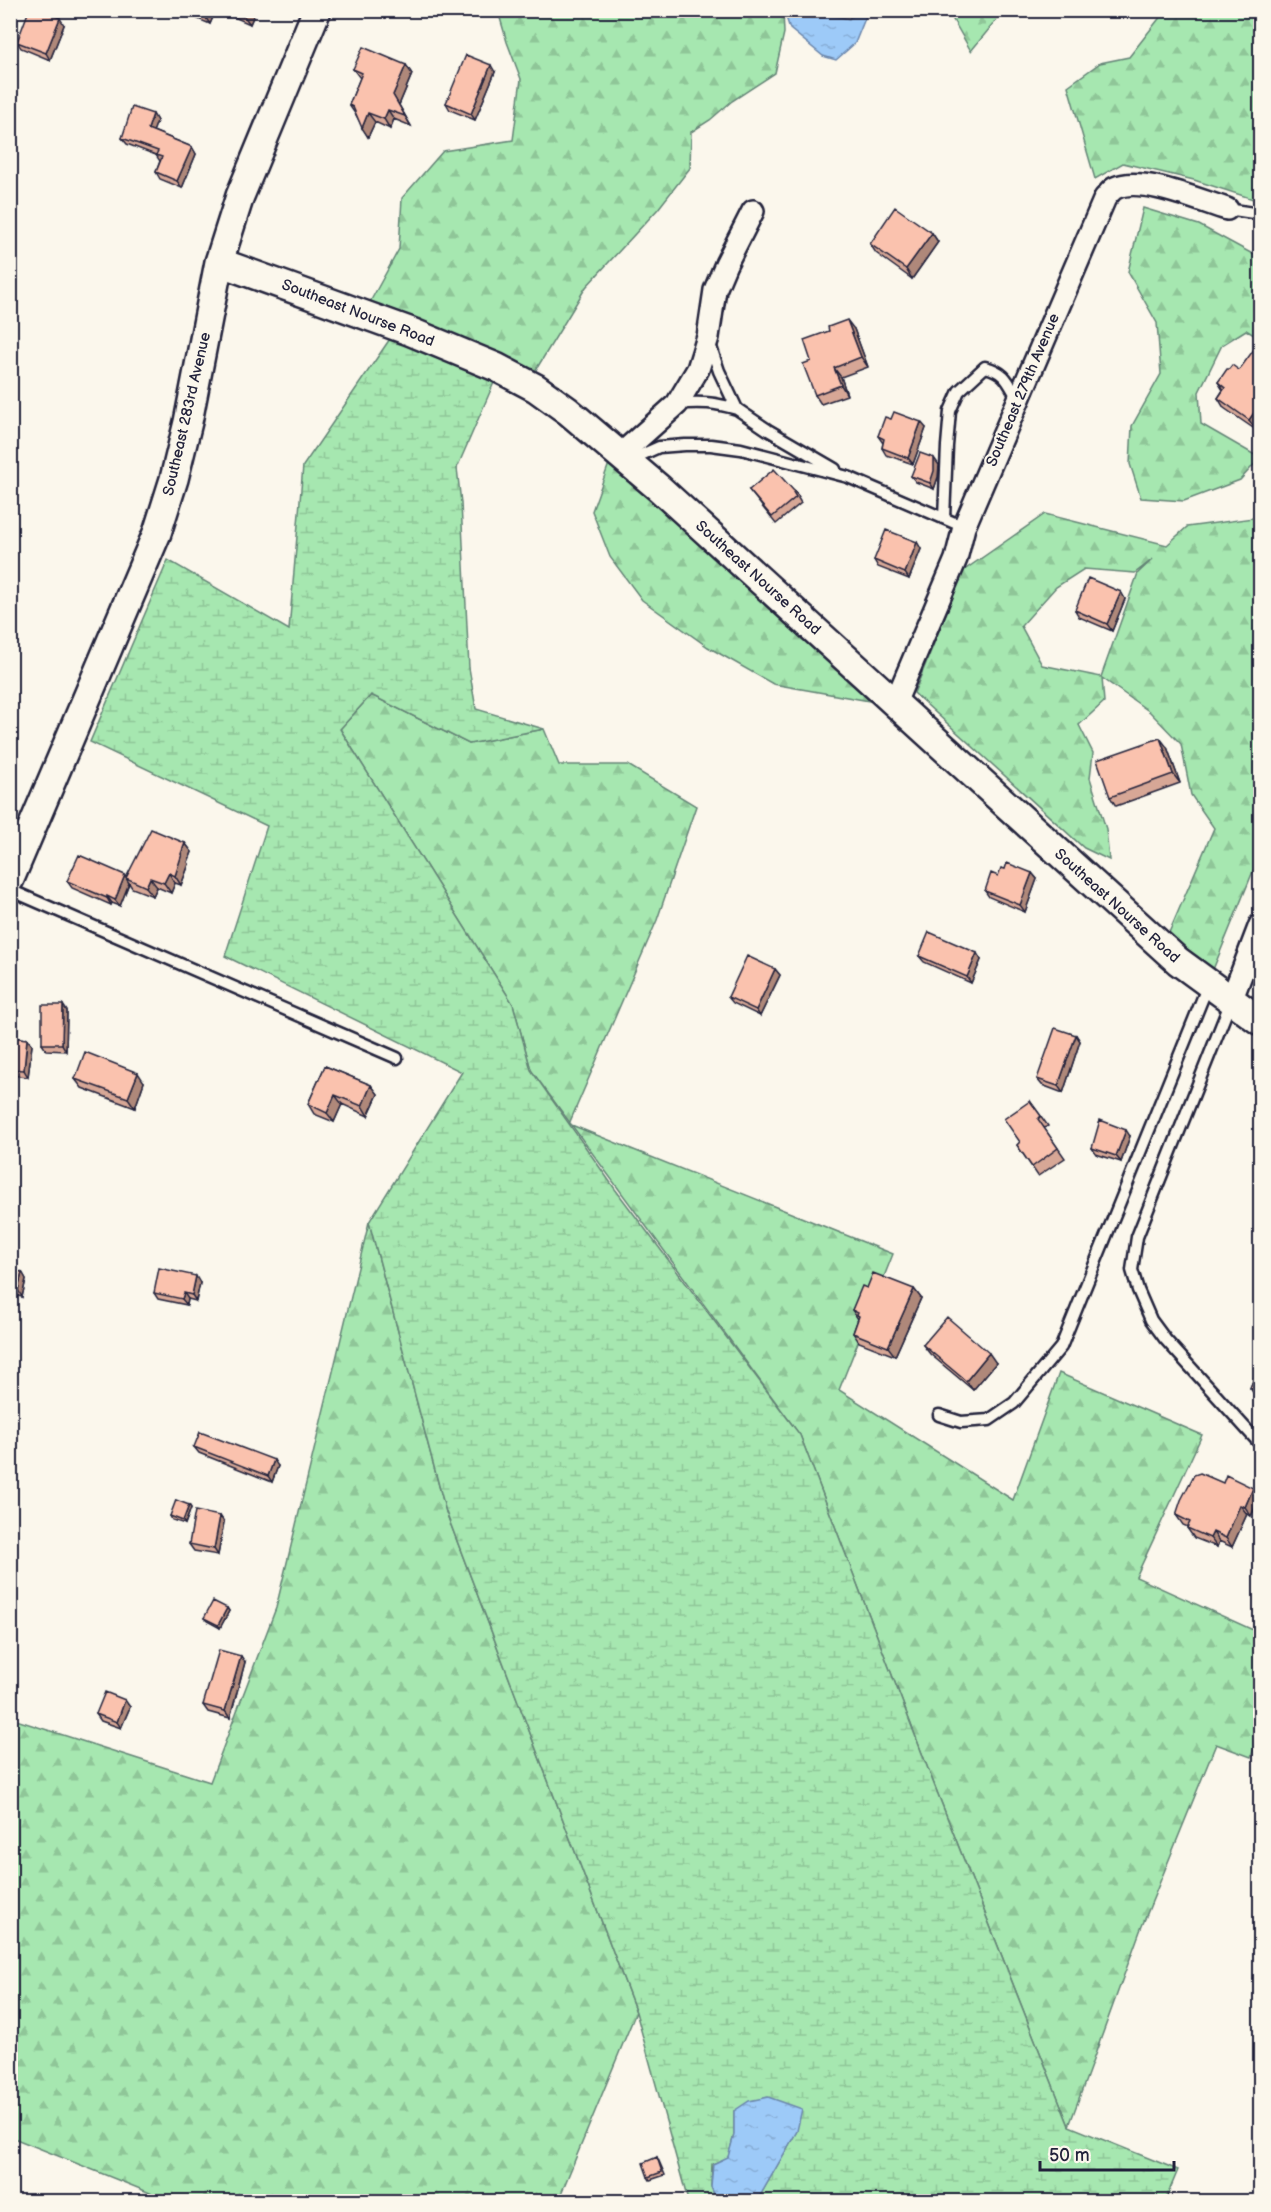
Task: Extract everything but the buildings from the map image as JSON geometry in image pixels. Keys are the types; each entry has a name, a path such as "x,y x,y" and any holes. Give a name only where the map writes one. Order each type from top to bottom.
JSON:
{"street":[{"name":"Southeast 283rd Avenue","path":"10,879 157,533 174,479 188,422 219,262 240,196 317,10"},
{"name":"Southeast 279th Avenue","path":"895,704 956,559 964,527 1105,198 1113,189 1146,184 1227,209"},
{"path":"625,458 677,404 698,369 708,337 715,290 753,211"},
{"name":"Southeast Nourse Road","path":"219,262 409,331 496,367 536,388 568,411 625,458 1160,946 1260,1021"},
{"path":"1231,1001 1260,925"}],"lane":[{"path":"1227,209 1260,215"},
{"path":"708,337 719,371 736,409"},
{"path":"944,518 950,411 960,391 973,376 985,367 997,370 1005,377 1018,399"},
{"path":"677,404 697,401 714,402 736,409 848,477 964,527"},
{"path":"625,458 658,447 711,445 741,449 848,477"},
{"path":"10,890 397,1058"},
{"path":"939,1415 961,1422 989,1420 1014,1404 1061,1347 1208,984"},
{"path":"1231,1001 1137,1237 1132,1270 1151,1320 1165,1339 1260,1444"}],"green space":[{"path":"498,11 783,11 784,33 775,73 732,101 710,120 691,132 690,168 658,209 586,287 534,373 453,334 370,302 399,249 402,198 443,151 513,140 521,79"},
{"path":"948,11 1004,11 971,51"},
{"path":"1165,11 1260,11 1260,195 1253,199 1194,180 1123,163 1095,179 1068,86 1100,63 1129,57"},
{"path":"1143,208 1199,225 1260,258 1260,339 1246,330 1222,345 1199,392 1201,424 1260,458 1240,480 1184,501 1141,498 1130,464 1132,426 1161,374 1157,323 1128,272"},
{"path":"394,333 496,378 457,468 461,503 469,668 476,709 544,729 469,744 371,695 340,729 513,1004 531,1070 615,1189 800,1435 928,1769 1069,2126 1178,2170 1165,2201 757,2201 797,2131 734,2111 734,2135 728,2158 712,2164 711,2186 717,2201 688,2201 636,2012 446,1512 369,1222 462,1072 225,956 267,826 90,742 168,560 289,630 303,466"},
{"path":"611,458 881,703 773,684 708,647 642,600 610,557 592,511"},
{"path":"1045,514 1167,545 1187,527 1260,517 1260,854 1212,972 1168,935 1214,828 1191,795 1181,744 1150,712 1102,678 1104,702 1079,725 1093,753 1090,778 1106,829 1109,860 1084,848 914,693 963,571","holes":["1153,559 1138,573 1101,677 1042,665 1021,626 1056,587 1084,569 1135,573"]},
{"path":"371,695 469,744 544,729 559,765 628,765 696,806 657,920 570,1122 531,1070 513,1004 340,729"},
{"path":"572,1125 893,1254 839,1390 1013,1500 1059,1373 1202,1435 1136,1577 1253,1630 1260,1613 1260,1732 1251,1757 1216,1744 1140,1931 1069,2126 928,1769 800,1435"},
{"path":"369,1222 446,1512 636,2012 558,2201 170,2201 11,2137 10,1718 210,1782 276,1608"}],"water":[{"path":"784,11 826,11 828,14 849,19 854,11 868,11 855,43 836,60 823,56 790,29"},
{"path":"768,2097 802,2109 797,2131 757,2201 717,2201 711,2187 713,2164 728,2157 734,2135 734,2111 749,2101"}]}
